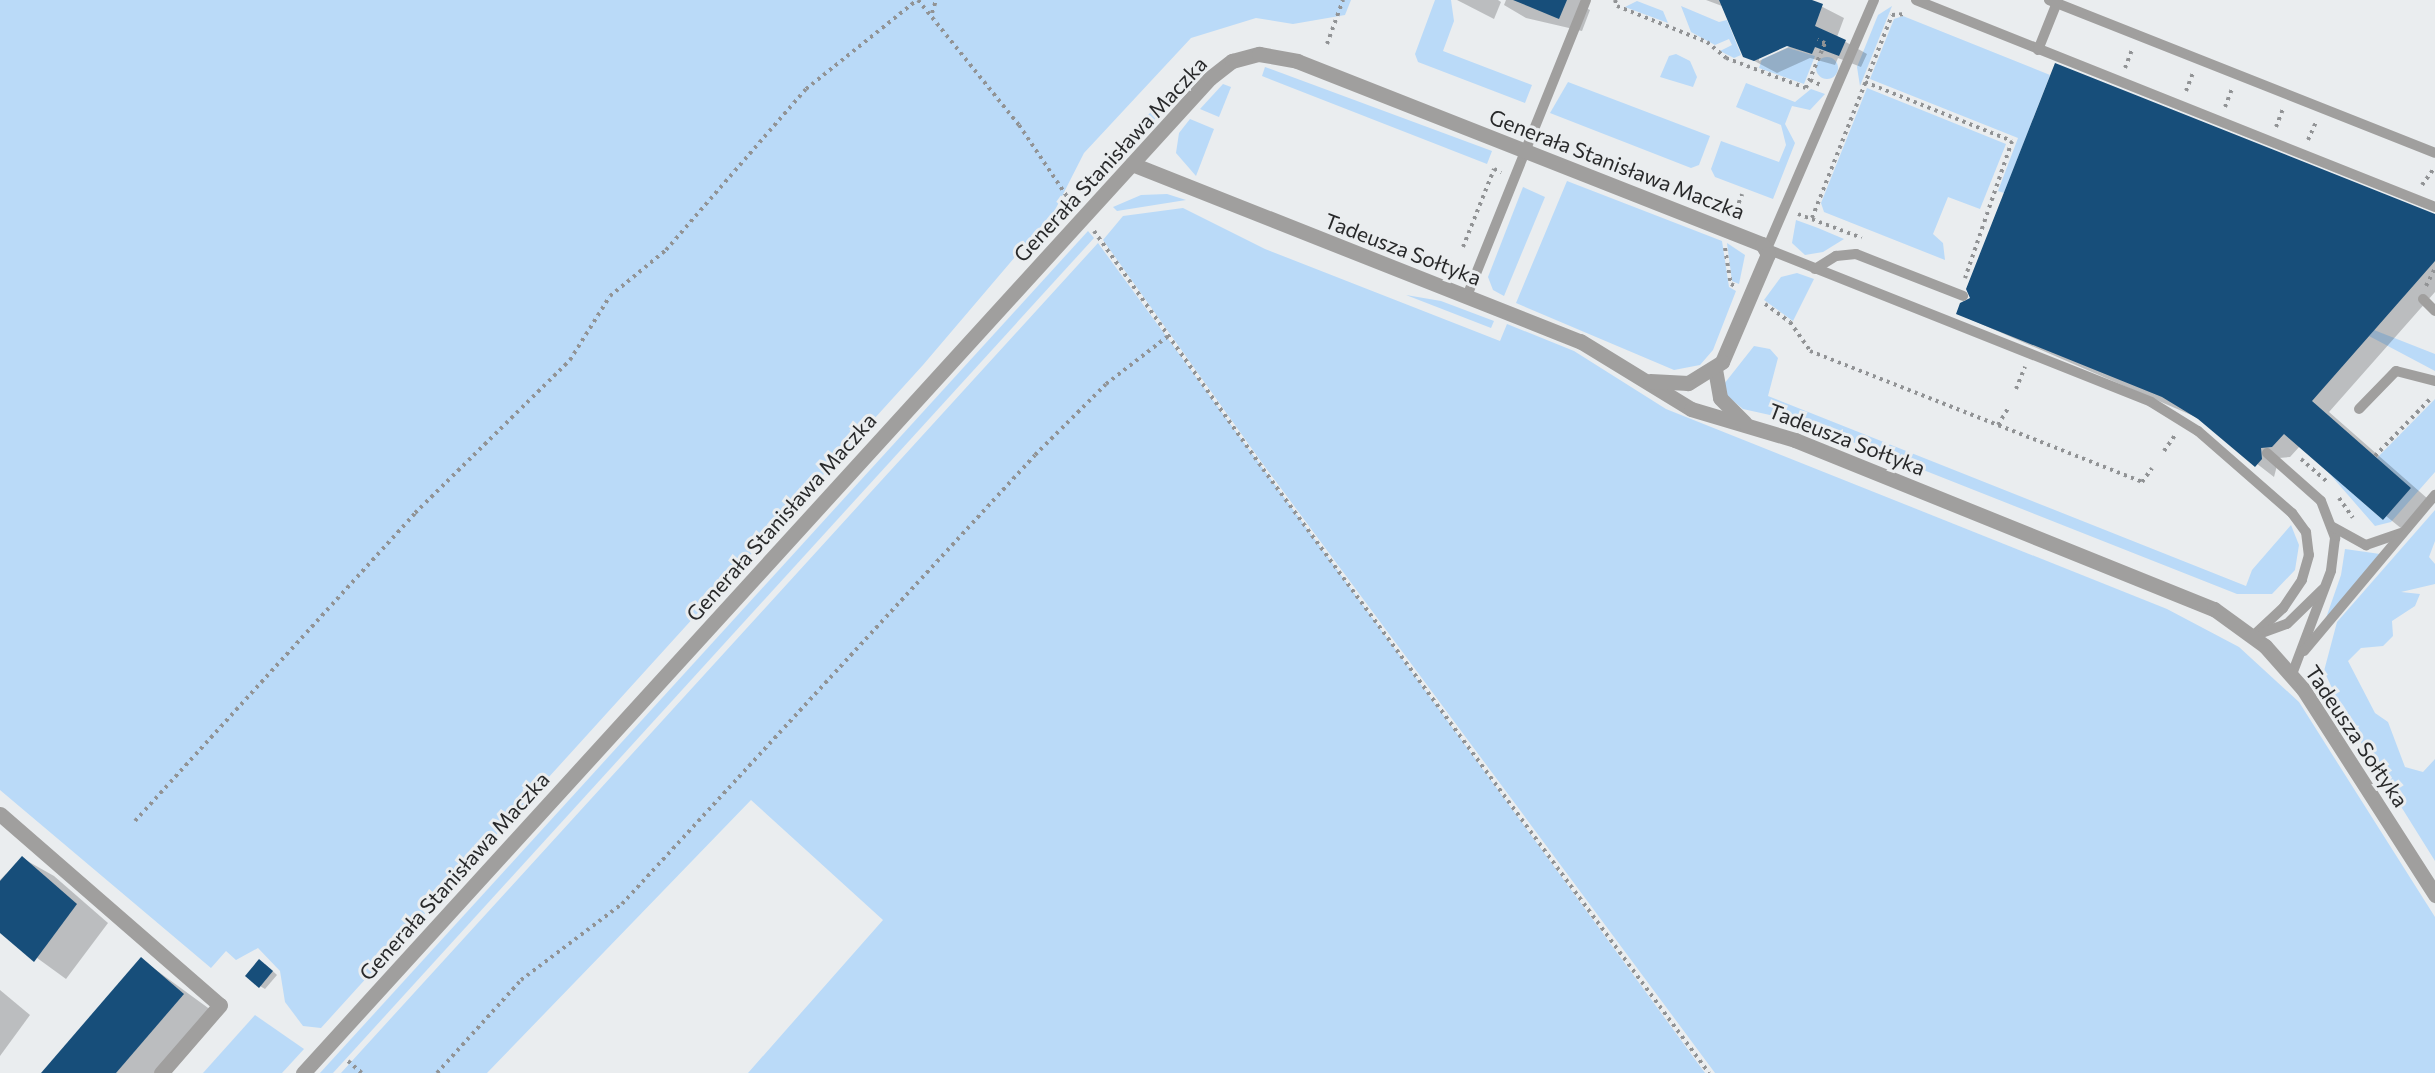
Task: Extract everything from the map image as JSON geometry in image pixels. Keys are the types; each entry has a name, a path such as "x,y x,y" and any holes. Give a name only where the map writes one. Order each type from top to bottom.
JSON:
{"street":[{"name":"Generała Stanisława Maczka","path":"303,1073 1220,69 1259,54 1297,61 1767,249"},
{"name":"Tadeusza Sołtyka","path":"1132,164 1580,341 1650,381 1691,409 1750,426 2193,598 2253,636 2292,674 2435,895"},
{"path":"1650,381 1688,383 1715,369 1726,356 1767,249"},
{"path":"1715,369 1725,405 1750,426"},
{"path":"0,814 220,1005 161,1073"}],"lane":[{"path":"1467,297 1586,0"},
{"path":"1767,249 1874,0"},
{"path":"1916,0 2435,207"},
{"path":"2038,50 2055,1 2435,153"},
{"name":"Generała Stanisława Maczka","path":"1767,249 2151,402 2198,431 2292,513 2306,532 2309,555 2302,580 2253,636"},
{"path":"1815,269 1836,256 1856,254 1963,296"},
{"path":"2423,299 2435,311"},
{"path":"2359,409 2396,371 2435,381"},
{"path":"2267,453 2321,501 2333,526 2334,559 2328,582 2292,674"},
{"path":"2298,658 2435,495"},
{"path":"2333,526 2366,545 2406,529"},
{"path":"2253,636 2287,624 2328,582"}],"path":[{"path":"135,820 415,513 570,360 610,296 666,250 806,89 917,0 932,13 1083,217 1710,1073"},
{"path":"932,13 936,0"},
{"path":"1327,44 1343,0"},
{"path":"1615,0 1617,6 1707,42 1726,58 1806,88 1825,43 1818,40"},
{"path":"1812,218 1892,15 1912,16"},
{"path":"2124,72 2134,46"},
{"path":"2184,95 2194,70"},
{"path":"1865,82 2012,141 1986,206 1985,232 1965,278"},
{"path":"2223,111 2233,85"},
{"path":"2274,131 2285,106"},
{"path":"2306,143 2318,119"},
{"path":"2420,188 2435,166"},
{"path":"1463,247 1494,169 1505,174"},
{"path":"1736,210 1742,194"},
{"path":"1724,240 1731,284 1737,288"},
{"path":"1764,303 1790,322 1810,351 2142,482 2152,468"},
{"path":"437,1073 521,980 622,904 1035,455 1106,384 1168,336"},
{"path":"2016,388 2026,363"},
{"path":"2375,456 2423,402 2435,396"},
{"path":"1998,425 2009,407"},
{"path":"2164,451 2179,430"},
{"path":"348,1061 362,1073"}],"shaded area":[{"path":"0,0 1351,0 1345,15 1293,24 1256,18 1191,38 1084,153 1055,210 923,365 321,1028 303,1026 285,1002 280,971 258,948 236,960 226,951 211,968 0,790"},
{"path":"1435,0 1451,0 1454,21 1443,51 1532,85 1525,103 1418,62 1415,54"},
{"path":"1637,1 1663,11 1668,23 1625,7"},
{"path":"1681,6 1719,22 1727,20 1741,55 1734,58 1720,51 1732,45 1729,39 1715,45 1691,32"},
{"path":"1892,6 1860,86 1857,67 1878,15"},
{"path":"1903,16 2050,75 2004,193 1998,191 2018,138 1870,79 1894,19"},
{"path":"1788,48 1815,56 1804,84 1759,68 1762,59"},
{"path":"1676,54 1690,61 1697,77 1693,87 1660,77 1669,56"},
{"path":"1827,57 1837,64 1838,68 1831,78 1827,79 1817,72 1816,68 1823,58"},
{"path":"1265,67 1492,151 1487,164 1262,76"},
{"path":"1568,82 1710,136 1699,165 1691,168 1550,113"},
{"path":"1746,83 1795,102 1811,89 1825,94 1810,110 1792,106 1785,124 1795,143 1773,199 1715,177 1711,169 1721,141 1779,162 1786,145 1781,125 1736,107"},
{"path":"1223,84 1231,87 1219,117 1200,109"},
{"path":"1867,88 2006,144 1980,209 1948,197 1933,234 1943,243 1945,260 1824,212 1821,203"},
{"path":"1163,99 1170,103 1092,188 1089,178"},
{"path":"1190,119 1214,129 1196,176 1176,153 1179,133"},
{"path":"1567,181 1722,241 1729,287 1736,291 1713,350 1700,365 1674,370 1516,303"},
{"path":"1523,187 1545,197 1504,296 1493,290 1488,277"},
{"path":"1167,194 1186,200 1117,211 1113,207 1141,195"},
{"path":"1183,208 1265,249 1500,341 1507,324 1574,351 1666,409 2167,609 2239,647 2299,702 2435,917 2435,1073 1715,1073 1260,460 1103,240 1123,216"},
{"path":"1796,220 1844,239 1823,252 1805,255 1792,243"},
{"path":"1088,231 1094,238 333,1073 320,1073"},
{"path":"1098,243 1705,1073 748,1073 883,920 751,800 487,1073 341,1073"},
{"path":"1727,243 1745,255 1739,284 1732,281"},
{"path":"1797,273 1814,279 1793,321 1764,300 1781,277"},
{"path":"1406,295 1441,301 1494,321 1491,328"},
{"path":"2374,330 2435,354 2435,371 2369,336"},
{"path":"1754,346 1770,349 1778,358 1768,396 2246,586 2252,570 2291,525 2299,545 2295,570 2272,594 2237,594 1802,422 1743,409 1726,395 1724,384"},
{"path":"2435,399 2435,472 2391,522 2375,526 2328,472 2383,520 2411,488 2377,458"},
{"path":"2435,510 2435,541 2429,557 2435,564 2435,584 2401,592 2420,594 2415,606 2392,621 2393,636 2383,646 2361,648 2348,661 2375,713 2388,722 2405,767 2423,772 2435,759 2435,861 2347,720 2324,671 2337,622"},
{"path":"2345,549 2380,554 2326,618 2341,575"},
{"path":"255,1015 304,1049 282,1073 203,1073"}],"building":[{"path":"1513,0 1567,0 1559,19"},
{"path":"1719,0 1812,0 1823,4 1815,26 1846,40 1839,56 1815,47 1812,54 1787,46 1754,61 1743,57"},
{"path":"2055,63 2435,214 2435,261 2312,401 2411,488 2383,520 2284,434 2272,447 2261,448 2262,459 2255,467 2198,419 2162,397 1956,314 1960,303 1970,298 1966,289"},
{"path":"22,856 77,904 34,962 0,933 0,881"},
{"path":"141,957 184,994 116,1073 41,1073"},
{"path":"259,959 273,971 259,988 245,976"}]}
